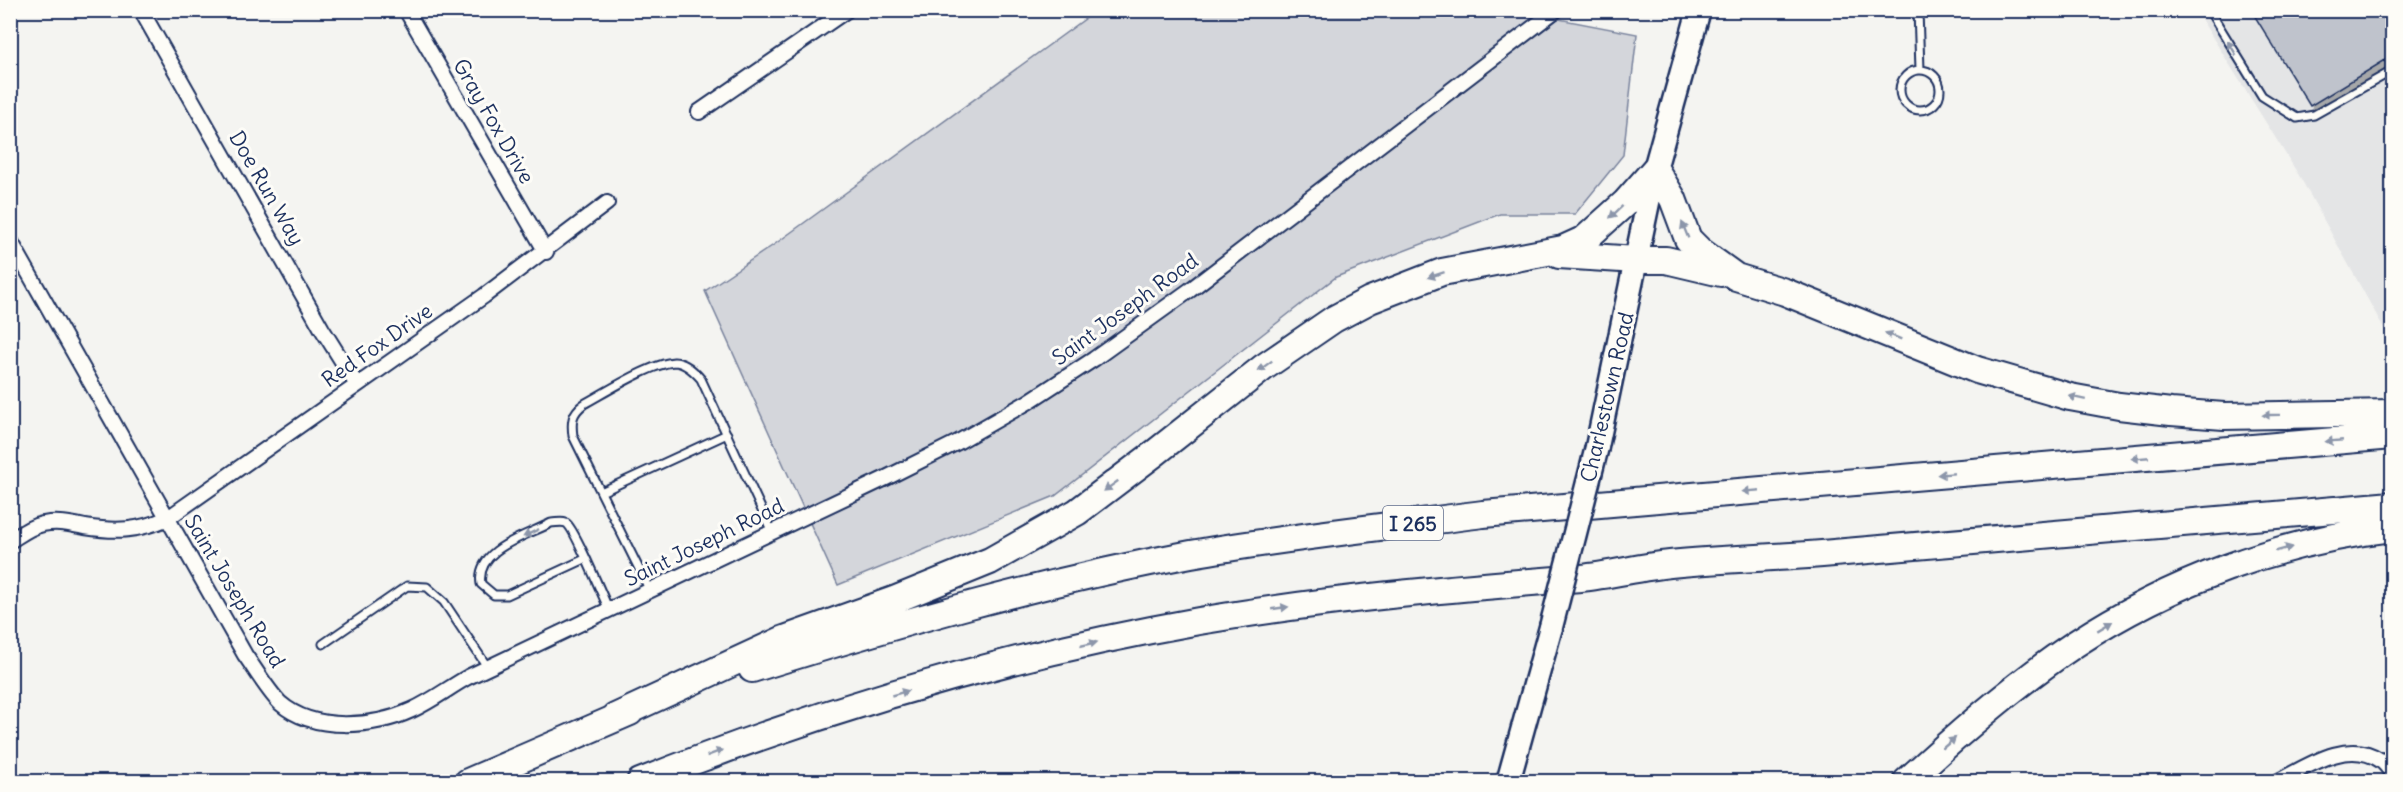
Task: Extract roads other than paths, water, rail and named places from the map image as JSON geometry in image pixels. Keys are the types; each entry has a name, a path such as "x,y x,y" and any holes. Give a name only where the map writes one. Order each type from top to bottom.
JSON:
{"highway":[{"path":"615,717 782,640 943,581 990,561 1077,512 1299,341 1334,319 1370,300 1442,272 1542,254 1563,249 1585,239 1625,203 1655,169 1673,199 1689,239 1700,251 1736,277"},
{"path":"1542,254 1666,260 1736,277 1785,292 1977,370 2070,397 2119,406 2224,416 2392,412"},
{"name":"I 265","path":"468,782 615,717 735,674 856,635 1052,584 1213,551 1335,532 1483,514 2392,436"},
{"path":"640,782 753,740 869,701 945,680 1130,635 1263,611 1463,586 1586,578 1663,564 1808,555 2392,505"},
{"path":"1906,782 1996,703 2042,668 2083,639 2162,594 2260,555 2312,542 2392,528"}],"main road":[{"name":"Charlestown Road","path":"1508,782 1597,447 1655,169 1699,10"}],"street":[{"name":"Doe Run Way","path":"141,10 322,329 357,385"},
{"name":"Gray Fox Drive","path":"406,10 546,252"},
{"path":"699,112 847,10"},
{"name":"Saint Joseph Road","path":"10,240 245,655 280,703 307,718 337,723 364,723 412,710 468,677 922,461 993,423 1094,359 1190,290 1556,10"},
{"name":"Red Fox Drive","path":"10,541 29,529 48,523 124,531 138,529 168,518 546,252 607,203"},
{"path":"2277,782 2336,753 2366,753 2381,760 2392,774"}],"lane":[{"path":"1918,10 1920,70"},
{"path":"2209,10 2262,96 2296,118 2314,115 2392,70"},
{"path":"1920,70 1932,74 1940,85 1940,92 1934,104 1922,110 1915,109 1904,102 1900,89 1906,76 1920,70"},
{"path":"650,591 573,436 571,423 574,411 584,404 651,369 675,362 690,367 701,379 772,532"},
{"path":"601,492 727,434"},
{"path":"585,559 507,595 500,596 490,593 481,584 482,568 492,552 551,523 567,523 577,541 609,610"},
{"path":"323,644 407,586 427,587 444,603 488,668"}]}
